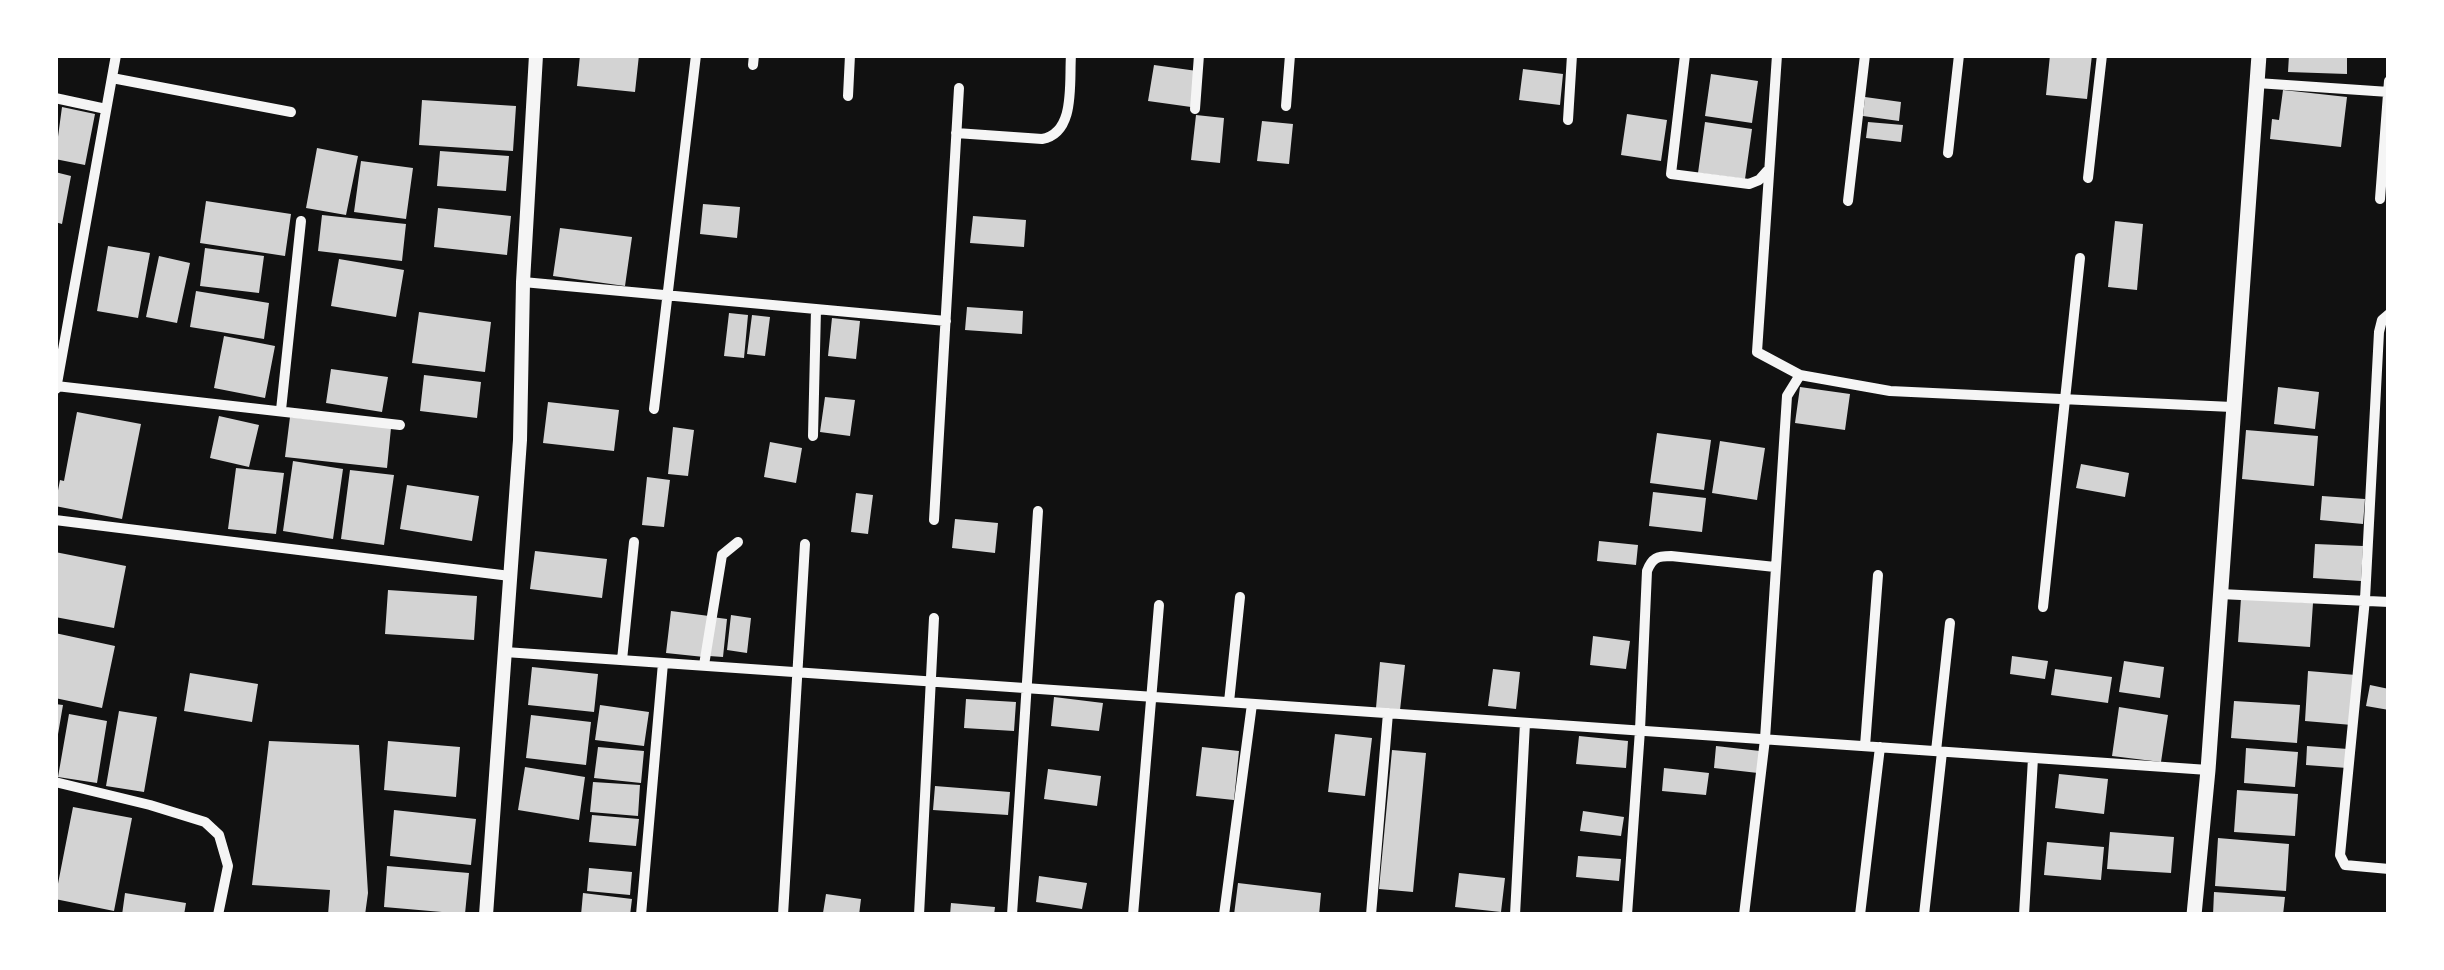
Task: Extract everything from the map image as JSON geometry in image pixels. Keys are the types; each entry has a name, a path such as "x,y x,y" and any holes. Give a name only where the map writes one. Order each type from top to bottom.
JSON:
{"main road":[{"path":"2194,915 2208,770 2259,55"}],"street":[{"path":"116,55 56,389 400,425"},
{"path":"486,915 520,440 536,55"},
{"path":"654,409 696,55"},
{"path":"848,96 850,55"},
{"path":"956,133 1054,137 1062,131 1066,118 1071,55"},
{"path":"1195,109 1199,55"},
{"path":"1286,106 1290,55"},
{"path":"1568,120 1572,55"},
{"path":"1685,55 1673,136 1670,170 1674,176 1749,184 1767,170"},
{"path":"1777,55 1757,352 1800,375 1890,391 2232,408"},
{"path":"1848,201 1865,55"},
{"path":"1948,153 1959,55"},
{"path":"2088,178 2102,55"},
{"path":"112,78 290,112"},
{"path":"2380,199 2389,81"},
{"path":"2257,83 2389,92"},
{"path":"934,520 959,88"},
{"path":"55,98 106,109"},
{"path":"281,410 301,221"},
{"path":"2043,608 2080,258"},
{"path":"524,282 946,320"},
{"path":"813,436 816,309"},
{"path":"2389,314 2382,320 2379,332 2366,599 2340,855 2346,865 2389,870"},
{"path":"1744,915 1765,740 1787,396 1800,375"},
{"path":"1012,915 1038,512"},
{"path":"55,520 510,576"},
{"path":"622,660 634,542"},
{"path":"704,666 722,555 738,542"},
{"path":"783,915 805,544"},
{"path":"1627,915 1647,571 1657,556 1775,567"},
{"path":"1864,746 1878,576"},
{"path":"2220,594 2389,602"},
{"path":"1229,702 1240,597"},
{"path":"1133,915 1158,605"},
{"path":"919,915 934,618"},
{"path":"1924,915 1950,623"},
{"path":"505,652 2208,770"},
{"path":"641,915 663,663"},
{"path":"1224,915 1252,704"},
{"path":"1371,915 1388,713"},
{"path":"1515,915 1525,722"},
{"path":"1860,915 1880,747"},
{"path":"2024,915 2033,758"},
{"path":"55,782 205,822 219,835 228,866 218,915"}],"building":[{"path":"580,55 639,55 635,92 577,86"},
{"path":"2050,55 2092,55 2087,99 2046,95"},
{"path":"2289,55 2347,55 2347,74 2288,72"},
{"path":"1154,65 1197,71 1191,107 1148,101"},
{"path":"1523,69 1563,74 1560,105 1519,100"},
{"path":"1711,74 1758,81 1752,123 1705,116"},
{"path":"2283,90 2347,97 2341,147 2270,139 2272,119 2279,120"},
{"path":"1865,97 1901,102 1899,121 1863,116"},
{"path":"422,100 516,106 513,151 419,145"},
{"path":"62,107 95,114 85,165 55,159"},
{"path":"1627,114 1667,120 1661,161 1621,155"},
{"path":"1196,115 1224,118 1220,163 1191,160"},
{"path":"1262,121 1293,124 1289,164 1257,161"},
{"path":"1705,122 1752,129 1745,179 1698,173"},
{"path":"1868,122 1903,125 1901,142 1866,138"},
{"path":"317,148 358,156 346,215 306,208"},
{"path":"440,151 509,156 506,191 437,186"},
{"path":"361,161 413,168 406,219 354,212"},
{"path":"55,172 71,176 62,224 55,222"},
{"path":"206,201 291,214 285,256 200,243"},
{"path":"703,204 740,207 737,238 700,234"},
{"path":"438,208 511,216 507,255 434,247"},
{"path":"322,215 406,224 402,261 318,251"},
{"path":"973,216 1026,220 1024,247 970,243"},
{"path":"2115,221 2143,224 2137,290 2108,287"},
{"path":"560,228 632,237 625,286 553,276"},
{"path":"108,246 150,253 138,318 97,311"},
{"path":"205,248 264,256 259,293 200,286"},
{"path":"159,256 190,263 177,323 146,317"},
{"path":"339,259 404,270 396,317 331,306"},
{"path":"196,291 269,303 264,339 190,327"},
{"path":"967,307 1023,311 1022,334 965,330"},
{"path":"419,312 491,322 485,372 412,363"},
{"path":"729,313 748,315 744,358 724,356"},
{"path":"752,315 770,317 765,356 747,354"},
{"path":"832,318 860,321 856,359 828,356"},
{"path":"224,336 275,346 265,398 214,388"},
{"path":"331,369 388,377 382,412 326,403"},
{"path":"424,375 481,382 477,418 420,411"},
{"path":"1800,387 1850,394 1845,430 1795,423"},
{"path":"2278,387 2319,392 2315,429 2274,424"},
{"path":"825,397 855,400 850,436 820,432"},
{"path":"548,402 619,410 614,451 543,443"},
{"path":"77,412 141,424 122,519 55,506 60,480 64,481"},
{"path":"219,416 259,425 249,467 210,458"},
{"path":"290,417 391,428 387,468 285,457"},
{"path":"673,427 694,430 688,476 668,474"},
{"path":"2246,430 2318,436 2314,486 2242,479"},
{"path":"1657,433 1711,440 1704,490 1650,483"},
{"path":"1720,441 1765,448 1757,500 1712,493"},
{"path":"770,442 802,448 796,483 764,477"},
{"path":"293,461 343,469 333,539 283,531"},
{"path":"2081,464 2129,473 2125,497 2076,488"},
{"path":"236,468 284,473 276,534 228,529"},
{"path":"350,470 394,475 384,545 341,539"},
{"path":"647,477 670,480 664,527 642,525"},
{"path":"407,485 479,496 472,541 400,529"},
{"path":"1653,492 1706,498 1702,532 1649,526"},
{"path":"856,493 873,495 868,534 851,532"},
{"path":"2322,496 2365,499 2363,524 2320,520"},
{"path":"955,519 998,523 995,553 952,548"},
{"path":"1599,541 1638,545 1636,565 1597,561"},
{"path":"2315,544 2363,546 2361,581 2313,578"},
{"path":"535,551 607,559 602,598 530,589"},
{"path":"55,552 126,566 114,628 55,617"},
{"path":"388,590 477,596 474,640 385,634"},
{"path":"2241,598 2313,603 2310,647 2238,642"},
{"path":"671,611 709,616 704,657 666,653"},
{"path":"731,615 751,618 747,653 727,650"},
{"path":"712,617 727,619 723,657 709,656"},
{"path":"55,633 115,646 102,708 55,698"},
{"path":"1593,636 1630,641 1626,669 1590,665"},
{"path":"2012,656 2048,661 2045,679 2010,674"},
{"path":"2124,661 2164,667 2160,698 2119,692"},
{"path":"1380,662 1405,665 1400,710 1376,708"},
{"path":"532,667 598,674 594,712 528,705"},
{"path":"1493,669 1520,672 1516,709 1488,706"},
{"path":"2055,669 2112,677 2108,703 2051,695"},
{"path":"2308,671 2356,675 2352,725 2305,721"},
{"path":"190,673 258,684 252,722 184,711"},
{"path":"2370,685 2389,689 2389,710 2366,706"},
{"path":"1054,697 1103,703 1099,731 1051,726"},
{"path":"966,699 1016,702 1014,731 964,728"},
{"path":"2234,701 2300,705 2297,743 2231,738"},
{"path":"55,704 63,705 57,740 55,740"},
{"path":"600,705 649,712 644,746 595,740"},
{"path":"2119,707 2168,715 2161,762 2112,756"},
{"path":"119,711 157,717 144,792 106,786"},
{"path":"69,714 107,721 97,783 58,777"},
{"path":"531,715 591,722 586,765 526,758"},
{"path":"1335,734 1372,738 1365,796 1328,792"},
{"path":"1579,736 1628,741 1626,768 1576,764"},
{"path":"269,741 359,745 368,893 365,915 328,915 330,890 252,885"},
{"path":"388,741 460,747 456,797 384,790"},
{"path":"1716,746 1760,751 1758,773 1714,768"},
{"path":"2307,746 2348,749 2347,768 2306,765"},
{"path":"598,747 644,751 641,783 594,778"},
{"path":"1202,747 1239,751 1234,800 1196,796"},
{"path":"2246,748 2298,752 2295,787 2244,783"},
{"path":"1392,750 1426,753 1413,892 1379,889"},
{"path":"525,767 585,777 579,820 518,810"},
{"path":"1664,768 1709,773 1706,795 1662,791"},
{"path":"1048,769 1101,776 1097,806 1044,799"},
{"path":"2059,774 2108,779 2104,814 2055,808"},
{"path":"593,782 640,785 638,816 590,812"},
{"path":"935,786 1010,792 1008,815 933,810"},
{"path":"2237,790 2298,794 2295,836 2234,832"},
{"path":"73,807 132,818 114,911 55,899"},
{"path":"394,810 476,819 471,865 390,856"},
{"path":"1583,811 1624,817 1621,836 1580,831"},
{"path":"592,815 639,819 636,846 589,842"},
{"path":"2110,832 2174,837 2171,873 2107,869"},
{"path":"2218,838 2289,844 2286,891 2215,886"},
{"path":"2047,842 2104,847 2101,880 2044,875"},
{"path":"1578,856 1621,859 1619,881 1576,877"},
{"path":"387,866 469,873 465,914 384,907"},
{"path":"589,868 632,872 630,895 587,891"},
{"path":"1459,873 1505,878 1501,912 1455,907"},
{"path":"1039,876 1087,883 1082,909 1036,902"},
{"path":"1238,883 1321,893 1319,915 1234,915"},
{"path":"2214,892 2285,897 2283,915 2213,915"},
{"path":"125,893 186,903 184,915 122,915"},
{"path":"583,893 632,899 630,915 581,915"},
{"path":"826,894 861,899 859,915 823,913"},
{"path":"951,903 995,907 994,915 950,915"}]}
